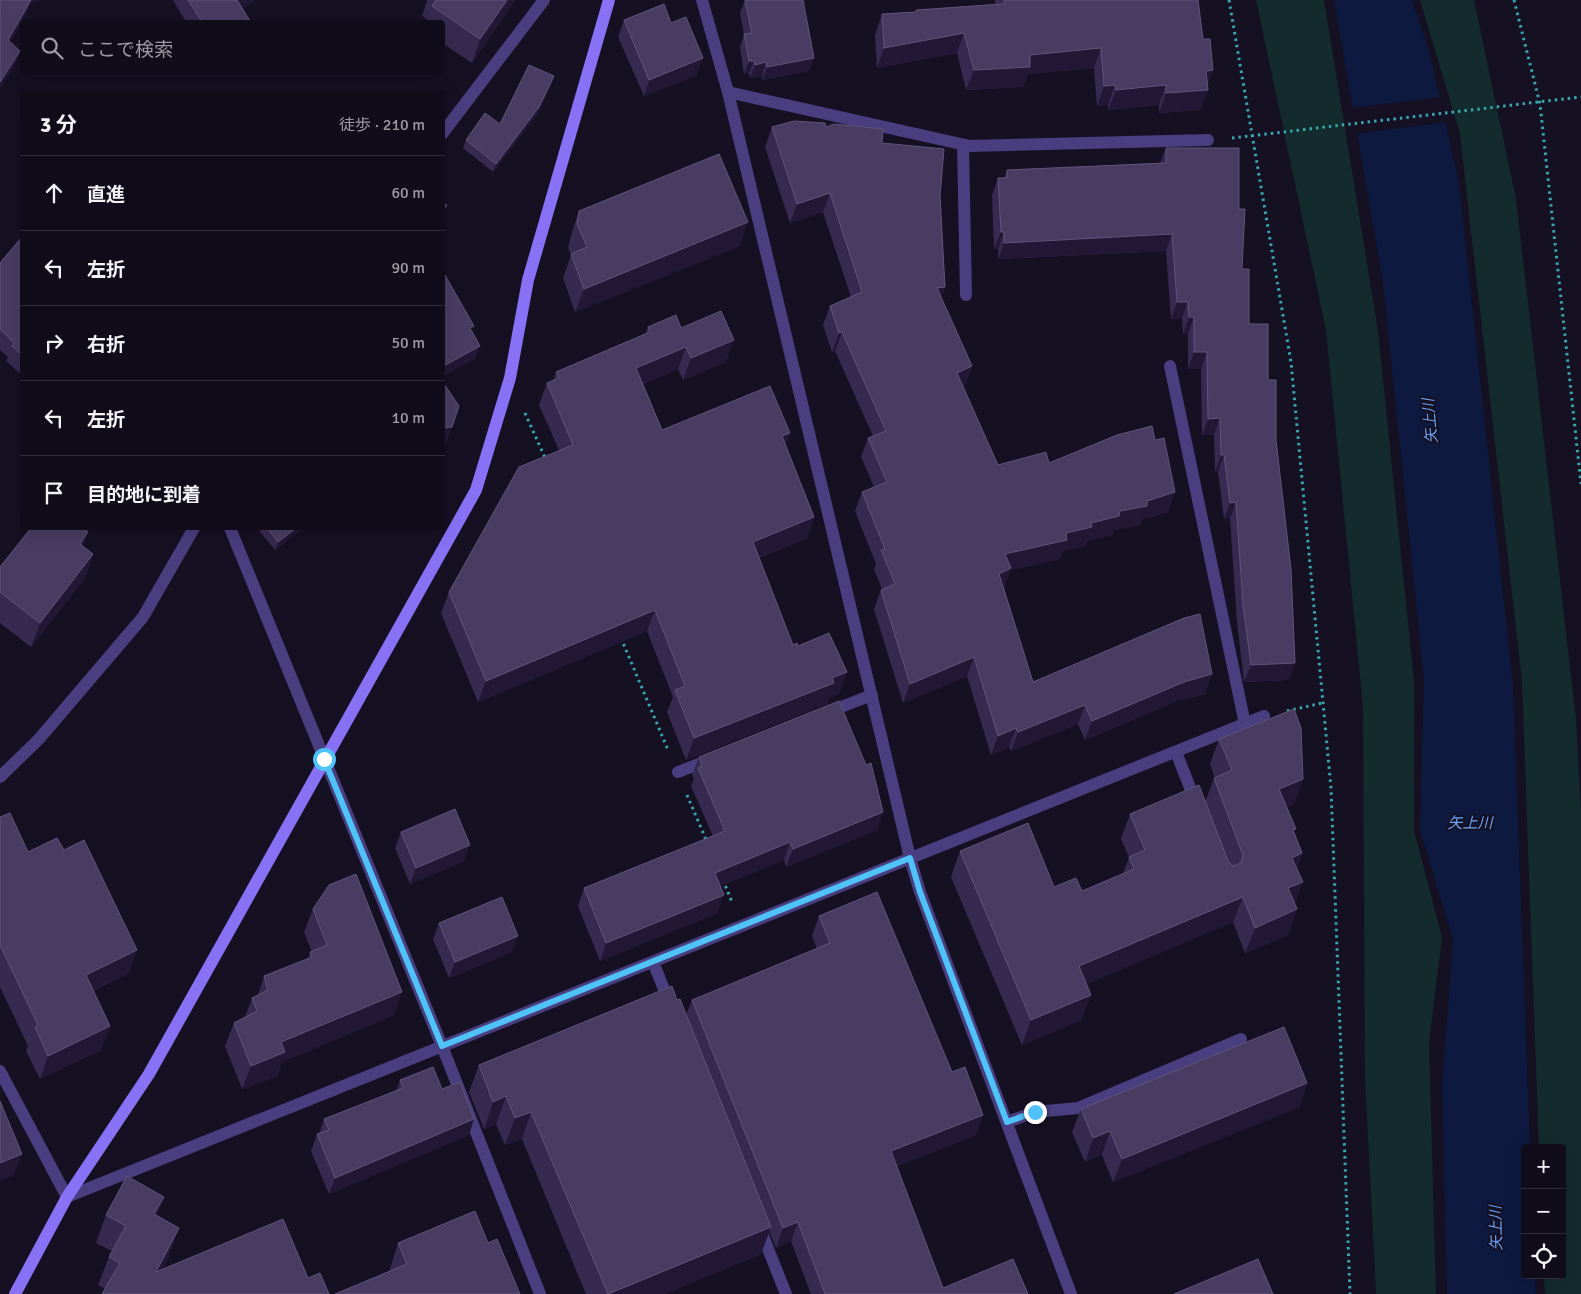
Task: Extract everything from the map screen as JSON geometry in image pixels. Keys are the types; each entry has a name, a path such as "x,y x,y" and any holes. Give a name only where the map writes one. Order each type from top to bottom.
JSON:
{"street":[{"path":"445,130 544,0"},
{"path":"15,1294 67,1197 149,1074 476,490 510,378 528,280 609,0"},
{"path":"702,0 728,92 910,858 920,892 1071,1294"},
{"path":"728,92 963,145 1208,140"},
{"path":"963,145 966,295"},
{"path":"1170,366 1245,724"},
{"path":"0,777 39,739 143,617 193,530"},
{"path":"231,530 442,1046 540,1294"},
{"path":"816,717 872,695"},
{"path":"67,1197 1264,716"},
{"path":"1176,752 1200,813"},
{"path":"678,772 724,754"},
{"path":"653,962 675,1017"},
{"path":"1007,1122 1035,1112 1078,1108 1241,1039"},
{"path":"0,1071 67,1197"},
{"path":"753,1211 786,1294"}],"path":[{"path":"1229,0 1254,137 1290,362 1331,788 1350,1294"},
{"path":"1514,0 1540,104 1581,484"},
{"path":"1237,137 1254,137 1521,104 1540,104 1581,97"},
{"path":"510,378 548,466"},
{"path":"621,637 708,845"},
{"path":"1264,716 1322,703"},
{"path":"720,872 742,926"}],"green space":[{"path":"1256,0 1324,0 1378,331 1414,681 1414,831 1442,937 1429,1042 1436,1294 1376,1294 1365,1077 1363,706 1326,330"},
{"path":"1420,0 1474,0 1516,199 1576,719 1581,813 1581,1294 1545,1294 1544,1279 1566,1279 1566,1144 1539,1144 1522,681 1460,134"}],"water":[{"name":"矢上川","path":"1334,0 1412,0 1429,50 1459,183 1513,687 1530,1144 1521,1144 1521,1279 1535,1279 1536,1294 1447,1294 1442,1085 1453,939 1420,830 1424,679 1383,282"}],"pier":[{"path":"1442,97 1447,122 1355,134 1350,108"}],"building":[{"path":"0,0 31,0 8,40 20,51 0,82"},
{"path":"188,0 237,0 249,20 201,20"},
{"path":"436,0 507,0 480,39 432,6"},
{"path":"745,0 803,0 814,58 767,67 766,62 755,65 754,61 749,61 744,34 752,33"},
{"path":"1004,0 1198,0 1203,39 1210,39 1213,70 1206,71 1208,90 1166,93 1166,85 1116,90 1115,85 1104,86 1101,48 1030,55 1030,67 974,70 964,33 884,48 882,14 1004,4"},
{"path":"664,4 671,23 686,17 703,58 649,80 624,20"},
{"path":"529,65 554,76 539,107 496,164 466,140 485,113 500,124"},
{"path":"794,121 825,123 826,127 834,124 883,129 882,143 944,149 940,196 945,287 937,288 972,366 957,373 998,465 1046,452 1049,463 1117,435 1152,426 1155,440 1164,438 1175,492 1147,501 1147,506 1120,511 1119,516 1091,523 1092,527 1066,533 1067,540 1005,554 1011,568 999,574 1033,682 1184,618 1200,614 1212,674 1184,682 1092,721 1085,705 1018,732 1016,728 998,736 974,657 910,684 881,590 895,584 881,550 885,549 862,492 887,482 868,438 886,431 842,332 839,333 830,306 862,292 830,193 797,204 772,127"},
{"path":"1166,148 1239,148 1239,209 1245,209 1242,269 1249,269 1249,324 1268,324 1268,380 1276,380 1276,440 1291,569 1295,663 1251,665 1243,605 1236,502 1230,503 1224,455 1221,455 1220,418 1208,419 1207,352 1194,352 1194,317 1189,317 1188,302 1177,302 1172,234 1004,243 1004,232 1001,232 998,178 1007,178 1007,170 1166,163"},
{"path":"719,154 748,222 584,289 571,254 587,247 577,224 579,211"},
{"path":"20,239 20,353 12,346 14,343 0,329 0,263"},
{"path":"445,275 474,326 470,328 480,346 445,365"},
{"path":"721,311 734,340 691,358 686,347 636,368 662,430 770,386 790,433 782,436 814,517 753,542 793,645 797,643 798,646 829,633 847,672 832,678 834,683 694,738 675,690 685,686 655,610 486,681 449,592 519,467 573,445 547,383 559,378 556,372 650,332 648,327 676,315 681,328"},
{"path":"445,385 459,406 452,427 445,428"},
{"path":"29,530 85,530 88,532 80,544 93,554 40,623 0,592 0,567"},
{"path":"269,530 293,530 278,542"},
{"path":"839,701 866,765 871,763 883,812 793,849 790,842 715,873 724,895 606,943 584,888 725,831 698,768 702,766 699,757"},
{"path":"1294,709 1301,728 1303,779 1279,789 1296,829 1293,830 1302,853 1292,858 1303,882 1288,888 1297,909 1255,928 1243,897 1079,966 1091,995 1031,1020 960,851 1028,823 1054,887 1076,878 1082,891 1134,869 1129,857 1145,850 1130,814 1199,785 1228,861 1233,866 1241,863 1243,855 1214,778 1232,770 1219,739"},
{"path":"455,809 470,845 416,868 401,832"},
{"path":"10,813 28,852 57,838 64,850 84,840 137,950 86,975 110,1026 48,1056 35,1027 38,1025 0,945 0,817"},
{"path":"356,874 402,992 281,1042 285,1052 251,1066 234,1023 257,1011 252,998 268,990 264,976 312,957 310,952 327,945 313,909 329,885"},
{"path":"877,892 952,1072 965,1067 983,1115 891,1151 943,1288 1013,1259 1028,1294 825,1294 798,1222 783,1228 692,1000 830,943 819,916"},
{"path":"502,897 518,936 455,962 439,923"},
{"path":"672,986 677,1000 680,999 771,1227 608,1294 531,1112 515,1118 506,1096 493,1102 479,1065"},
{"path":"1284,1027 1307,1083 1122,1159 1110,1131 1093,1138 1081,1109"},
{"path":"433,1067 442,1089 460,1082 474,1119 335,1178 317,1134 329,1130 324,1119 403,1088 400,1080"},
{"path":"0,1101 22,1154 0,1163"},
{"path":"127,1176 164,1197 154,1214 179,1228 156,1272 283,1219 308,1278 320,1273 329,1294 102,1294 120,1263 109,1257 126,1226 106,1215"},
{"path":"475,1211 488,1243 497,1239 520,1294 335,1294 407,1264 398,1243"},
{"path":"1258,1259 1273,1294 1174,1294"}],"route":[{"path":"324,759 442,1046 910,858 920,892 1007,1122 1035,1112"}]}
